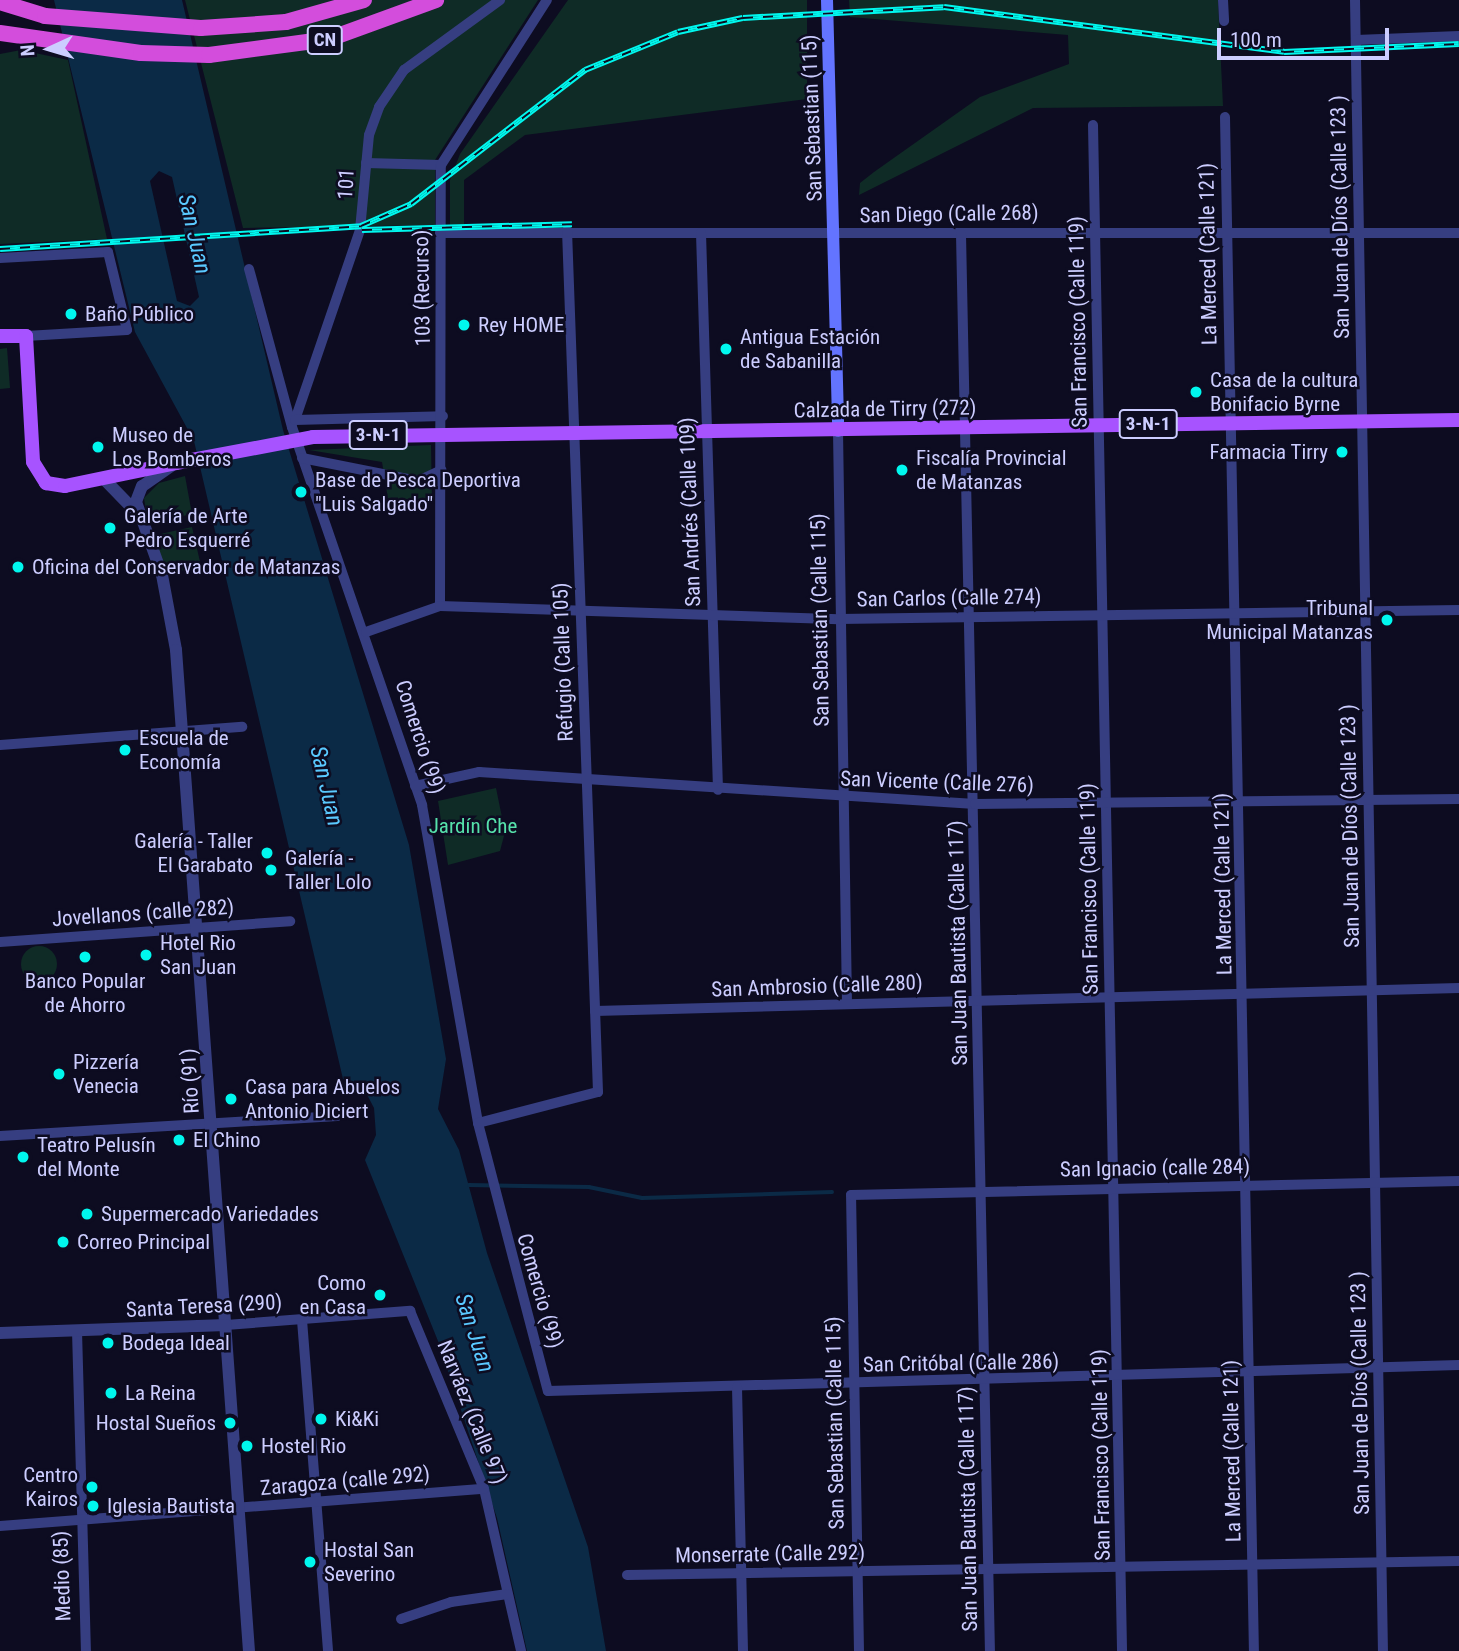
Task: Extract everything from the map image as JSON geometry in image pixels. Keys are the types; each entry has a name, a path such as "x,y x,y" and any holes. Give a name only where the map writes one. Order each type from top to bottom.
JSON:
{"highway":[{"name":"CN","path":"0,2 45,16 201,28 286,22 364,0"},
{"name":"CN","path":"0,39 209,55 329,39 436,0"},
{"name":"CN","path":"0,33 52,42"}],"main road":[{"name":"San Sebastian (115)","path":"827,0 835,236"},
{"name":"San Sebastian (Calle 115)","path":"835,236 838,431"},
{"path":"0,336 26,336"},
{"name":"3-N-1","path":"26,336 33,462 51,484 104,480 176,463"},
{"name":"Calzada de Tirry (272)","path":"176,463 313,437 1459,420"}],"street":[{"name":"101","path":"294,422 360,230 366,163 379,107 404,69 500,0"},
{"path":"366,163 441,165 547,0"},
{"path":"1223,0 1224,21"},
{"name":"San Juan de Díos (Calle 123 )","path":"1355,0 1383,1651"},
{"path":"1356,40 1459,36"},
{"name":"La Merced (Calle 121)","path":"1225,117 1237,613 1254,1651"},
{"name":"San Francisco (Calle 119)","path":"1093,125 1100,425 1101,615 1116,1188 1122,1651"},
{"name":"103 (Recurso)","path":"440,606 443,435 441,165"},
{"name":"San Diego (Calle 268)","path":"440,233 567,231 835,236 1096,230 1459,233"},
{"name":"Refugio (Calle 105)","path":"478,1123 598,1092 567,231"},
{"name":"San Andrés (Calle 109)","path":"701,233 718,790"},
{"name":"San Juan Bautista (Calle 117)","path":"961,234 972,617 990,1651"},
{"path":"0,258 108,252 127,330 26,336"},
{"name":"Comercio (99)","path":"249,270 302,458 366,632 415,786 463,1013 478,1123 548,1391"},
{"path":"294,422 443,416"},
{"name":"San Sebastian (Calle 115)","path":"838,431 847,1004"},
{"path":"302,458 418,481 442,470"},
{"path":"138,515 142,486 176,463"},
{"path":"104,480 138,515"},
{"name":"Río (91)","path":"138,515 172,620 184,733 201,927 249,1651"},
{"path":"366,632 440,606"},
{"name":"San Carlos (Calle 274)","path":"440,606 713,612 839,619 1459,610"},
{"path":"0,745 242,727"},
{"name":"San Vicente (Calle 276)","path":"415,786 479,772 718,790 975,804 1240,806 1459,799"},
{"name":"Jovellanos (calle 282)","path":"0,942 290,921"},
{"name":"San Ambrosio (Calle 280)","path":"596,1011 978,1000 1244,997 1459,988"},
{"path":"0,1136 337,1116"},
{"name":"San Ignacio (calle 284)","path":"851,1195 1459,1181"},
{"name":"San Sebastian (Calle 115)","path":"851,1195 859,1651"},
{"name":"Santa Teresa (290)","path":"0,1333 226,1325 410,1311"},
{"name":"Narváez (Calle 97)","path":"410,1311 484,1489 521,1651"},
{"path":"302,1320 328,1651"},
{"name":"Medio (85)","path":"77,1331 86,1651"},
{"name":"San Critóbal (Calle 286)","path":"548,1391 1119,1379 1459,1365"},
{"path":"737,1387 743,1651"},
{"name":"Zaragoza (calle 292)","path":"0,1526 484,1489"},
{"name":"Monserrate (Calle 292)","path":"627,1575 1459,1561"},
{"path":"401,1619 451,1602 507,1594"}],"green space":[{"path":"185,0 538,0 435,160 435,225 243,228"},
{"path":"568,0 807,0 807,99 525,135 464,180 464,224 450,225 450,180 460,154"},
{"path":"849,0 1218,0 1223,106 1033,108 859,195 860,183 980,97 1069,64 1068,35 850,17"},
{"path":"21,50 68,60 107,239 0,244 0,54"},
{"path":"7,348 10,388 0,389 0,349"},
{"path":"431,445 432,499 388,499 382,462 309,450"},
{"path":"185,476 192,514 148,524 144,498 159,483"},
{"path":"192,527 201,566 164,575 151,536"},
{"name":"Jardín Che","path":"496,788 505,832 500,851 448,865 438,801"},
{"path":"39,946 52,951 57,964 52,977 39,982 26,977 21,964 26,951"}],"water":[{"name":"San Juan","path":"54,0 182,0 283,430 409,845 446,1059 438,1109 459,1150 487,1253 588,1547 606,1651 527,1651 497,1518 438,1341 365,1160 376,1135 374,1108 362,1085 343,1079 194,441 135,332"}],"pier":[{"path":"159,171 172,177 199,297 190,306 177,301 150,181"}],"waterway":[{"path":"469,1185 589,1187 642,1198 832,1192"}],"railway":[{"path":"0,249 361,226 411,204 585,70 678,32 743,18 944,7 1284,52 1459,44"},
{"path":"362,230 572,224"}],"place":[{"name":"Baño Público","path":"71,314"},
{"name":"Rey HOME","path":"464,325"},
{"name":"Antigua Estación de Sabanilla","path":"726,349"},
{"name":"Casa de la cultura Bonifacio Byrne","path":"1196,392"},
{"name":"Museo de Los Bomberos","path":"98,447"},
{"name":"Farmacia Tirry","path":"1342,452"},
{"name":"Fiscalía Provincial de Matanzas","path":"902,470"},
{"name":"Base de Pesca Deportiva \"Luis Salgado\"","path":"301,492"},
{"name":"Galería de Arte Pedro Esquerré","path":"110,528"},
{"name":"Oficina del Conservador de Matanzas","path":"18,567"},
{"name":"Tribunal Municipal Matanzas","path":"1387,620"},
{"name":"Escuela de Economía","path":"125,750"},
{"name":"Galería - Taller El Garabato","path":"267,853"},
{"name":"Galería - Taller Lolo","path":"271,870"},
{"name":"Hotel Rio San Juan","path":"146,955"},
{"name":"Banco Popular de Ahorro","path":"85,957"},
{"name":"Pizzería Venecia","path":"59,1074"},
{"name":"Casa para Abuelos Antonio Diciert","path":"231,1099"},
{"name":"El Chino","path":"179,1140"},
{"name":"Teatro Pelusín del Monte","path":"23,1157"},
{"name":"Supermercado Variedades","path":"87,1214"},
{"name":"Correo Principal","path":"63,1242"},
{"name":"Como en Casa","path":"380,1295"},
{"name":"Bodega Ideal","path":"108,1343"},
{"name":"La Reina","path":"111,1393"},
{"name":"Ki&Ki","path":"321,1419"},
{"name":"Hostal Sueños","path":"230,1423"},
{"name":"Hostel Rio","path":"247,1446"},
{"name":"Centro Kairos","path":"92,1487"},
{"name":"Iglesia Bautista","path":"93,1506"},
{"name":"Hostal San Severino","path":"310,1562"}]}
